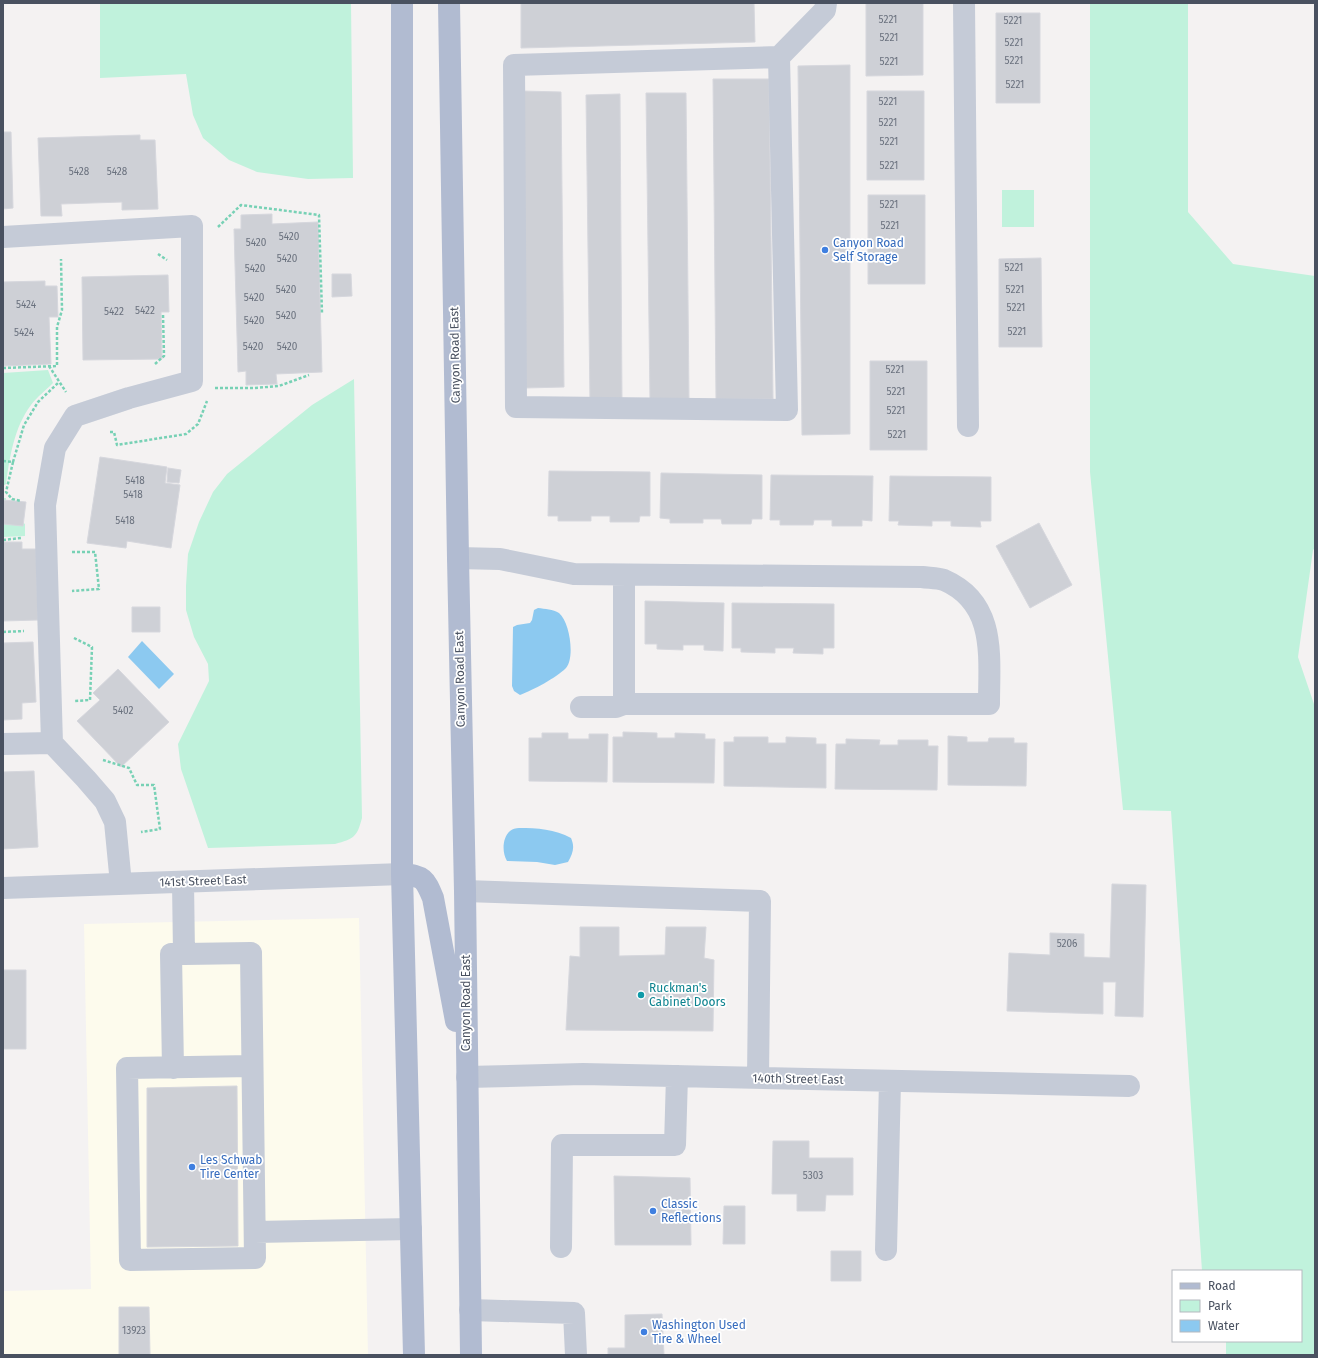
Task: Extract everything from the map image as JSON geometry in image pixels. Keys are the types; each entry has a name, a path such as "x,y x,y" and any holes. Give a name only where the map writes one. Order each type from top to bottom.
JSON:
{"main road":[{"path":"402,3 402,874 414,1355"},
{"name":"Canyon Road East","path":"450,3 458,558 465,891 471,1355"},
{"path":"402,874 417,875 427,883 433,898 467,1077"}],"street":[{"path":"779,57 787,410 516,407 514,65 779,57 825,10 826,3"},
{"path":"964,3 968,426"},
{"path":"3,237 192,226 192,381 129,398 75,416 55,448 45,505 52,743 105,801 115,822 121,884"},
{"path":"458,558 500,559 574,574 922,577 942,580 957,588 970,598 979,611 986,627 989,643 989,704 624,704 616,707 581,707"},
{"path":"624,575 624,704"},
{"path":"3,744 52,743"},
{"name":"141st Street East","path":"3,888 402,874"},
{"path":"183,882 184,954"},
{"path":"465,891 760,901 758,1078"},
{"path":"172,1068 170,954 251,953 255,1258 130,1260 127,1068 172,1068 252,1066"},
{"name":"140th Street East","path":"467,1077 583,1074 1129,1086"},
{"path":"561,1247 562,1144 675,1145 677,1076"},
{"path":"886,1250 890,1081"},
{"path":"255,1232 411,1229"},
{"path":"470,1310 574,1313 576,1355"}],"path":[{"path":"213,230 241,205 319,215 322,313"},
{"path":"153,251 168,261 173,271 192,270"},
{"path":"3,368 57,366 57,327 62,310 61,254"},
{"path":"151,369 164,356 163,314"},
{"path":"49,366 68,395"},
{"path":"211,388 254,388 279,386 309,375"},
{"path":"25,502 12,499 6,492 13,462 24,424 38,402 59,382"},
{"path":"108,432 114,432 116,445 186,434 198,424 208,399"},
{"path":"3,461 13,462"},
{"path":"3,540 28,538"},
{"path":"70,545 71,552 95,552 99,589 72,590 72,598"},
{"path":"68,701 90,700 92,647 74,638 74,634"},
{"path":"97,758 129,768 137,785 154,785 160,829 138,832"}],"shaded area":[{"path":"359,918 368,1355 3,1355 3,1291 91,1289 84,924"}],"green space":[{"path":"100,3 351,3 353,178 308,179 257,172 229,160 203,138 193,115 186,74 100,78"},
{"path":"1090,3 1188,3 1188,212 1233,264 1315,276 1315,548 1313,550 1298,657 1315,707 1315,1355 1226,1355 1226,1342 1302,1342 1302,1270 1202,1270 1171,811 1123,810 1090,472"},
{"path":"1002,190 1034,190 1034,227 1002,227"},
{"path":"48,370 53,383 33,402 20,423 11,453 6,484 3,486 3,373"},
{"path":"354,379 362,818 356,833 351,839 335,844 208,848 181,769 178,744 209,681 208,664 194,637 186,610 188,554 199,522 213,492 227,474 312,405"},
{"path":"3,498 6,498 6,501 25,524 25,536 3,537"}],"water":[{"path":"538,608 549,609 559,613 563,618 570,640 571,649 569,663 562,672 556,676 520,695 514,691 512,686 513,627 530,623 534,610"},
{"path":"142,641 174,674 159,689 128,657"},
{"path":"519,828 546,830 571,838 573,850 568,862 555,865 537,862 507,861 504,850 505,838 511,830"}],"building":[{"path":"521,3 754,3 755,42 521,48"},
{"path":"866,3 923,3 923,75 866,76"},
{"path":"996,13 1040,13 1040,103 996,103"},
{"name":"Canyon Road Self Storage","path":"850,65 850,434 802,435 798,66"},
{"path":"713,79 769,79 773,399 716,399"},
{"path":"522,91 561,92 564,387 525,388"},
{"path":"867,91 924,91 924,180 867,180"},
{"path":"646,93 686,93 689,400 650,401"},
{"path":"620,94 622,402 590,403 586,95"},
{"path":"3,132 11,132 13,208 3,209"},
{"path":"140,135 140,140 155,140 158,209 122,210 122,202 61,204 62,216 41,216 38,138"},
{"path":"868,195 925,195 925,284 868,284"},
{"path":"272,214 272,224 318,222 322,372 276,374 277,384 246,385 246,371 238,372 234,229 241,229 241,215"},
{"path":"1041,258 1042,347 999,347 999,259"},
{"path":"332,274 351,274 352,296 332,297"},
{"path":"168,275 169,312 161,312 162,359 83,360 82,277"},
{"path":"45,281 45,286 57,286 58,317 49,317 51,364 3,366 3,282"},
{"path":"870,361 927,361 927,450 870,450"},
{"path":"100,457 167,467 165,483 180,485 171,548 127,541 126,548 87,543"},
{"path":"168,468 181,470 179,483 167,482"},
{"path":"549,471 650,472 650,516 640,516 639,522 610,522 610,516 591,516 591,521 558,521 558,516 548,516"},
{"path":"661,473 762,475 762,519 752,519 751,524 722,524 721,519 703,519 703,523 670,523 670,519 660,518"},
{"path":"771,475 873,476 872,521 862,520 862,526 832,526 832,520 814,520 813,525 780,525 780,520 770,520"},
{"path":"890,476 991,477 991,521 980,521 981,527 951,526 951,521 932,521 932,526 898,525 899,521 889,521"},
{"path":"3,500 26,502 23,526 3,524"},
{"path":"1039,523 1072,585 1030,608 996,546"},
{"path":"3,542 22,542 22,549 36,549 38,620 3,621"},
{"path":"645,601 724,603 723,651 704,650 704,645 683,645 683,650 657,649 657,644 645,644"},
{"path":"732,603 834,604 834,648 823,648 823,654 793,653 794,648 775,648 775,653 741,652 741,648 732,648"},
{"path":"132,607 160,607 160,632 132,632"},
{"path":"33,642 36,702 22,703 22,719 3,720 3,643"},
{"path":"118,669 169,722 121,767 77,721 100,700 93,693"},
{"path":"623,732 657,733 657,738 675,738 675,733 705,734 705,739 715,739 714,783 613,782 613,737 623,737"},
{"path":"542,733 568,733 568,739 589,739 589,734 608,734 607,782 529,781 529,738 542,738"},
{"path":"948,736 967,737 967,742 988,742 989,738 1014,738 1014,743 1027,743 1026,786 948,785"},
{"path":"734,737 768,737 768,743 786,743 786,737 816,738 816,744 826,744 826,788 724,786 724,742 734,742"},
{"path":"846,739 880,740 879,745 898,745 898,740 928,740 928,746 938,746 937,790 835,789 836,744 846,744"},
{"path":"34,771 38,847 3,849 3,772"},
{"path":"1112,884 1146,885 1143,1017 1115,1016 1116,982 1103,982 1103,1014 1007,1011 1009,953 1050,955 1050,933 1084,934 1084,957 1110,958"},
{"name":"Ruckman's Cabinet Doors","path":"580,927 619,927 619,956 665,955 666,927 706,927 704,958 714,960 713,1031 566,1030 570,956 580,957"},
{"path":"3,970 26,970 26,1049 3,1049"},
{"name":"Les Schwab Tire Center","path":"237,1086 238,1246 147,1247 147,1088"},
{"path":"773,1141 809,1141 809,1158 853,1158 853,1195 826,1195 825,1211 797,1211 797,1194 772,1194"},
{"name":"Classic Reflections","path":"614,1176 690,1178 691,1245 615,1245"},
{"path":"724,1206 745,1206 745,1244 723,1244"},
{"path":"831,1251 861,1251 861,1281 831,1281"},
{"path":"119,1307 149,1307 150,1355 119,1355"},
{"name":"Washington Used Tire & Wheel","path":"662,1314 664,1355 608,1355 608,1348 625,1348 625,1315"}],"place":[{"name":"Canyon Road Self Storage","path":"825,250"},
{"name":"Ruckman's Cabinet Doors","path":"641,995"},
{"name":"Les Schwab Tire Center","path":"192,1167"},
{"name":"Classic Reflections","path":"653,1211"},
{"name":"Washington Used Tire & Wheel","path":"644,1332"}]}
